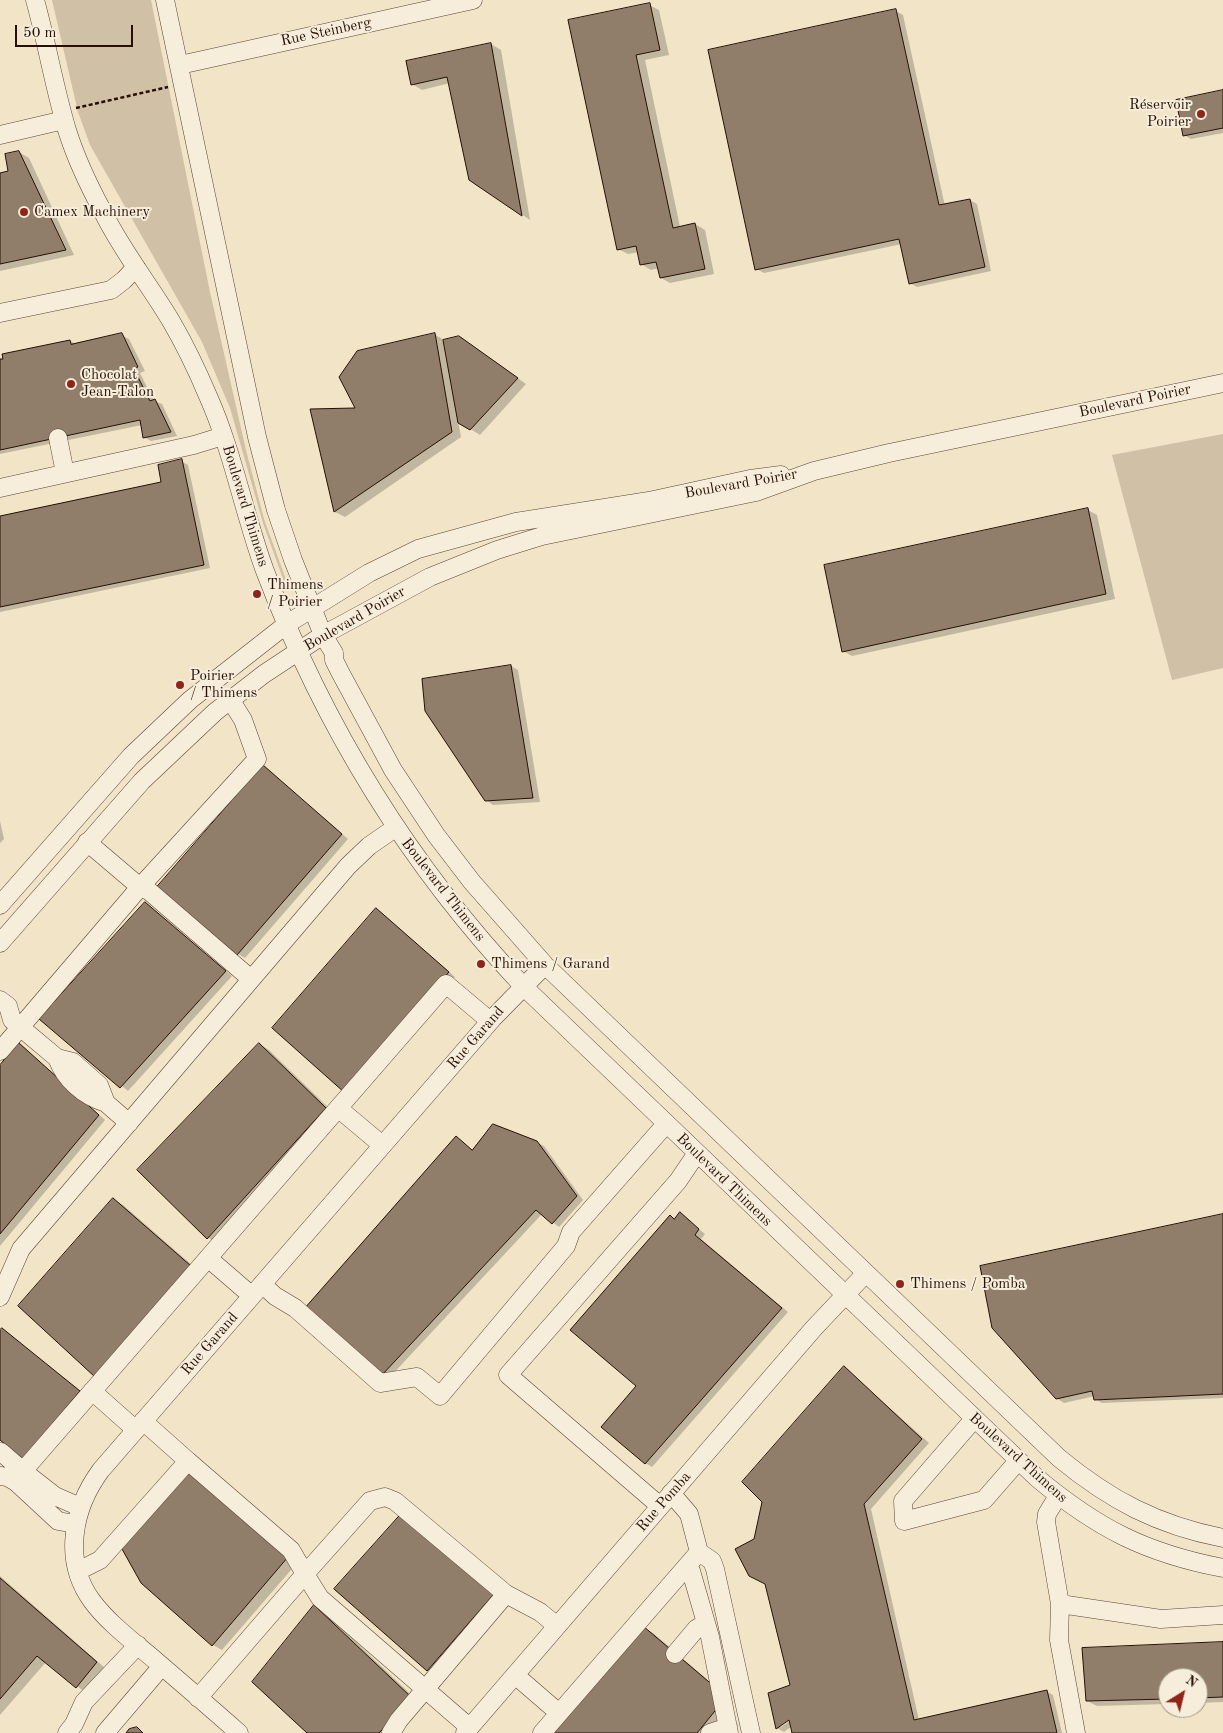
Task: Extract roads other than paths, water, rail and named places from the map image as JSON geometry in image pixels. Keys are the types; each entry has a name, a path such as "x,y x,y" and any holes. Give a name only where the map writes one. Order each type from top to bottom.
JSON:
{"street":[{"name":"Boulevard Thimens","path":"35,0 69,114 74,149 93,194 190,356 223,436 258,550 298,651 334,726 395,828 459,913 523,986 1018,1461 1058,1496 1092,1520 1124,1538 1160,1552 1223,1568"},
{"name":"Boulevard Thimens","path":"165,0 262,462 281,527 323,636 334,653 334,660 363,718 406,791 472,882 545,964 1052,1452 1108,1496 1146,1515 1186,1529 1223,1538"},
{"name":"Rue Steinberg","path":"180,65 473,0"},
{"path":"0,135 69,114"},
{"path":"0,313 111,290 136,267"},
{"name":"Boulevard Poirier","path":"0,943 87,842 171,752 230,699 298,651 430,577 513,544 586,526 756,492 814,471 908,448 1223,383"},
{"path":"0,488 194,445 223,436"},
{"path":"58,438 65,473"},
{"name":"Boulevard Poirier","path":"0,905 141,746 208,685 287,624 369,573 418,549 537,517 654,500 750,479 814,471"},
{"path":"0,1051 11,1022 140,887 257,758 243,720 230,699"},
{"path":"0,1298 21,1249 348,866 369,846 395,828"},
{"path":"87,842 140,887 149,891 252,979"},
{"name":"Rue Garand","path":"239,1733 99,1609 84,1586 78,1571 74,1545 80,1507 93,1481 139,1425 490,1021 545,964"},
{"path":"23,1471 446,984 490,1021"},
{"path":"0,1000 8,1006 11,1022 57,1058 62,1072 91,1098 106,1103 129,1123"},
{"path":"338,1108 382,1145"},
{"path":"208,1258 257,1290 275,1296 295,1308 380,1383 417,1377 440,1396 566,1246 571,1232 666,1124"},
{"path":"660,1506 508,1375 678,1180 697,1153"},
{"name":"Rue Pomba","path":"467,1730 671,1493 866,1273"},
{"path":"92,1391 188,1461 291,1550 320,1598 467,1730"},
{"path":"974,1419 902,1501 904,1521 984,1500 1018,1461"},
{"path":"1,1452 55,1496 80,1507"},
{"path":"78,1571 100,1560 188,1461"},
{"path":"0,1476 7,1477 16,1482 58,1521 76,1524"},
{"path":"671,1493 689,1514 693,1559 692,1571 706,1623 729,1730 710,1733"},
{"path":"1058,1496 1047,1514 1046,1522 1060,1604 1059,1640 1076,1733"},
{"path":"198,1698 370,1501 385,1497 395,1502 506,1594 540,1612 557,1626"},
{"path":"542,1733 693,1559"},
{"path":"693,1559 712,1561 715,1568 751,1733"},
{"path":"391,1733 424,1690 506,1594"},
{"path":"1060,1604 1161,1619 1223,1615"},
{"path":"675,1654 696,1629 706,1623"},
{"path":"67,1733 74,1724 84,1702 138,1645"},
{"path":"105,1733 162,1666"},
{"path":"515,1675 559,1713"}],"place":[{"name":"Réservoir Poirier","path":"1201,114"},
{"name":"Camex Machinery","path":"24,212"},
{"name":"Chocolat Jean-Talon","path":"71,384"},
{"name":"Thimens / Poirier","path":"257,594"},
{"name":"Poirier / Thimens","path":"180,685"},
{"name":"Thimens / Garand","path":"481,964"},
{"name":"Thimens / Pomba","path":"900,1284"}]}
